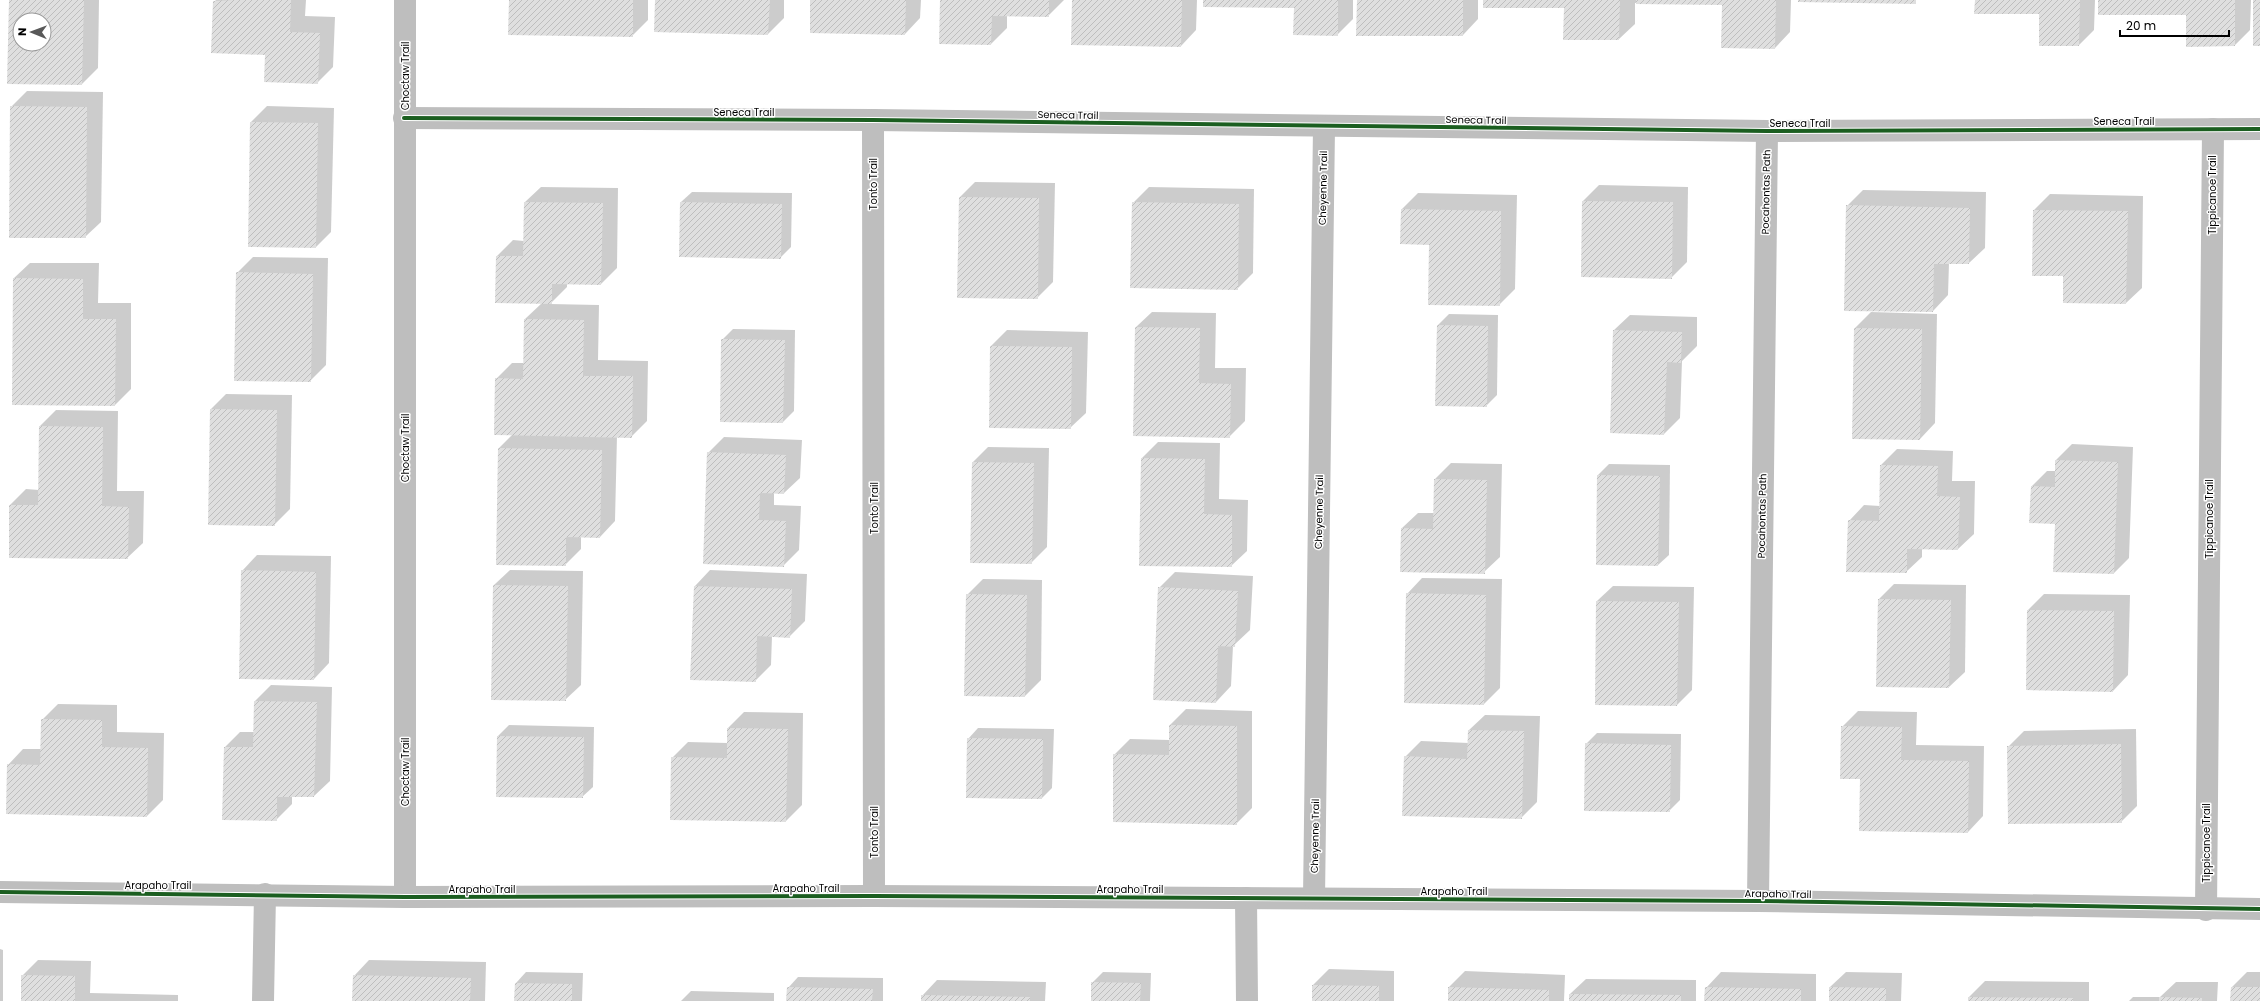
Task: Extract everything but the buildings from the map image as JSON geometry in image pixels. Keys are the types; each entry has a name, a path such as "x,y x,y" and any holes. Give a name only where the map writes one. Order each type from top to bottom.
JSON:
{"street":[{"name":"Choctaw Trail","path":"405,0 405,897"},
{"name":"Seneca Trail","path":"404,118 873,120 1324,127 1767,131 2260,129"},
{"name":"Tonto Trail","path":"873,120 874,896"},
{"name":"Cheyenne Trail","path":"1314,898 1324,127"},
{"name":"Tippicanoe Trail","path":"2206,910 2213,129"},
{"name":"Pocahontas Path","path":"1758,901 1767,131"},
{"name":"Arapaho Trail","path":"0,892 265,894 405,897 874,896 1758,901 2206,910 2260,909"},
{"path":"263,1001 265,894"},
{"path":"1246,898 1247,1001"}],"cycle path":[{"path":"404,118 873,120 1767,131 2260,129"},
{"path":"0,892 405,897 874,896 1758,901 2260,909"}]}
